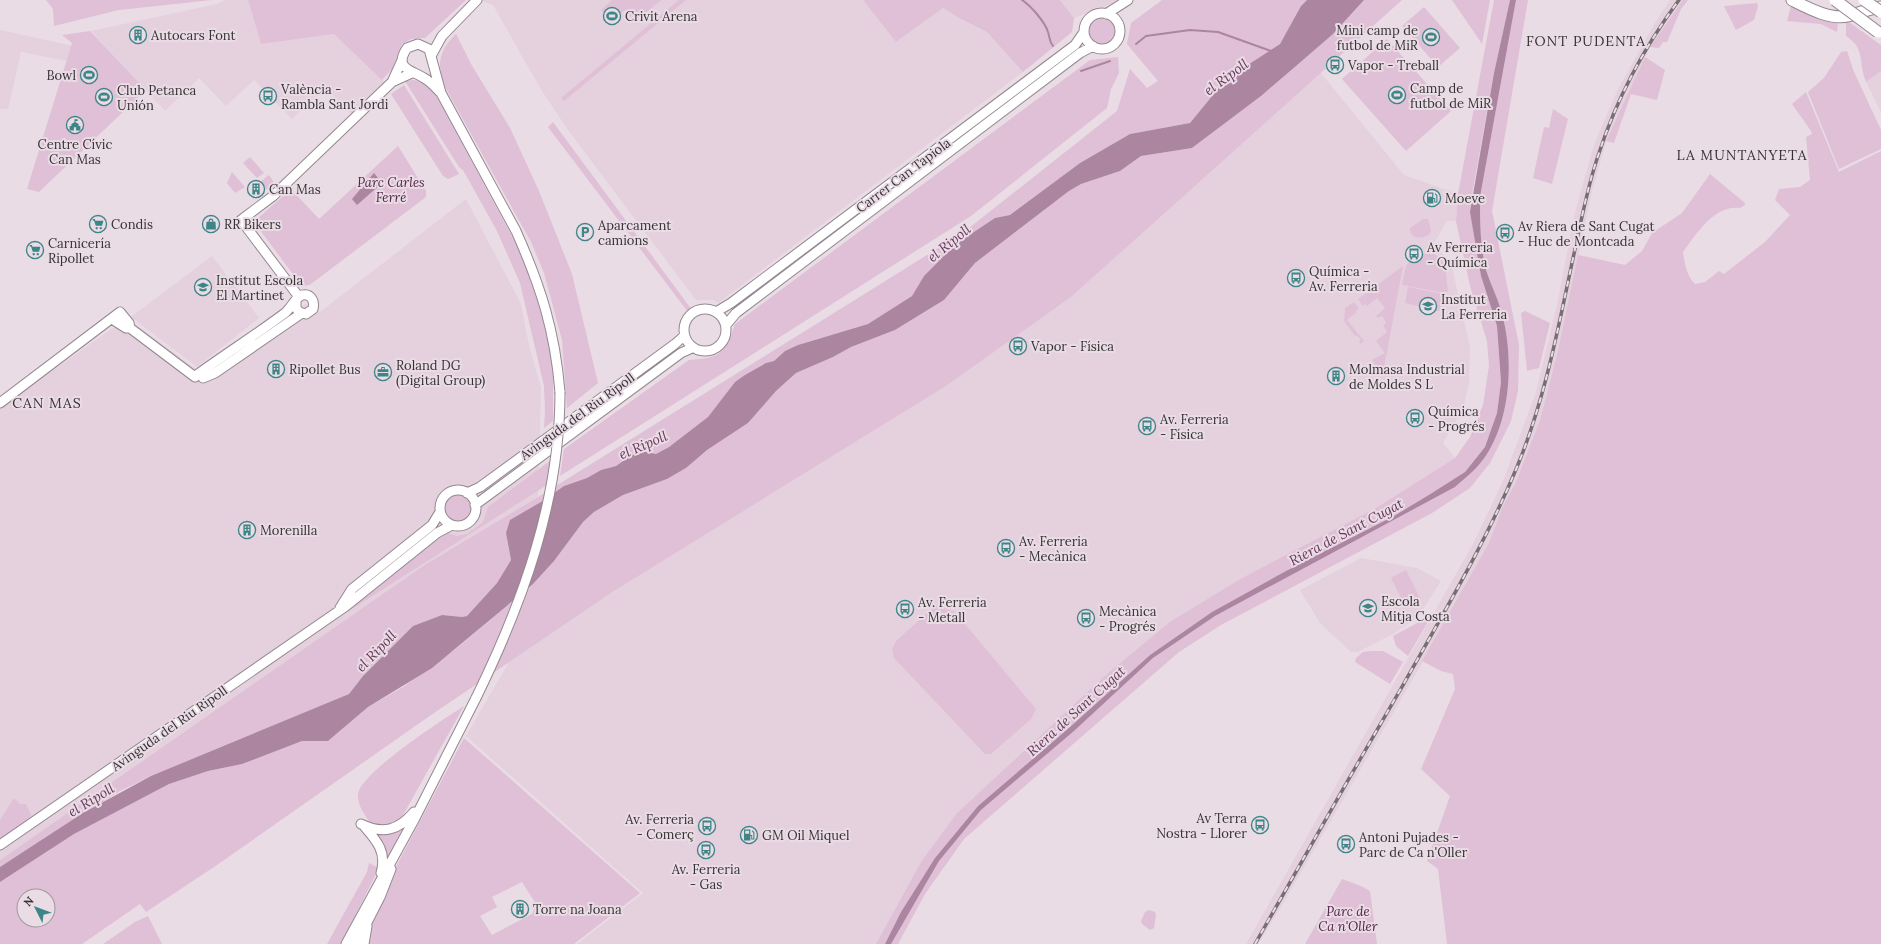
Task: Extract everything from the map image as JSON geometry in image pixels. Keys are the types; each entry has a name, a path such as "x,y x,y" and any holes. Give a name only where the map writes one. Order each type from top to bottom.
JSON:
{"highway":[{"path":"1792,0 1830,15 1844,16 1881,7"},
{"path":"1835,0 1879,33"},
{"path":"1820,12 1832,11 1842,0"},
{"path":"1864,0 1881,12"},
{"path":"363,944 366,926"}],"street":[{"path":"302,313 296,308 298,299 241,220 278,191 392,82 404,54 412,45 424,46 442,36 477,0"},
{"path":"1106,14 1127,0"},
{"path":"1117,21 1106,14 1098,14 1089,19 1084,32 1088,43 1105,49 1115,44 1120,34 1117,21 1127,0"},
{"name":"Carrer Can Tapiola","path":"716,312 731,304 1069,50 1075,45 1084,32"},
{"path":"392,82 426,72 442,36"},
{"path":"346,944 378,882 428,792 476,698 521,594 540,536 557,455 560,392 557,356 547,311 533,270 516,231 441,93 432,60 428,49 424,46"},
{"name":"Carrer Can Tapiola","path":"726,325 736,313 1080,53 1093,46"},
{"path":"402,60 404,67 432,84 441,93"},
{"path":"112,319 126,328 130,328 199,376 215,373 302,313 310,312 314,304 311,297 308,295 298,299 287,311 199,376"},
{"path":"700,310 716,312 721,316 726,325 724,339 717,348 707,352 692,348 684,336 684,324 690,314 700,310"},
{"path":"0,404 120,312 129,323 130,328"},
{"name":"Avinguda del Riu Ripoll","path":"467,493 480,487 684,336"},
{"name":"Avinguda del Riu Ripoll","path":"475,505 675,358 692,348"},
{"path":"457,491 467,493 475,505 474,515 467,524 462,526 452,525 444,520 440,512 441,502 448,494 457,491"},
{"name":"Avinguda del Riu Ripoll","path":"338,610 352,589 432,525 440,512"},
{"name":"Avinguda del Riu Ripoll","path":"0,845 356,599 437,533 452,525"},
{"path":"378,882 383,864 383,855 376,841 361,824 380,830 395,828 407,820 428,792"},
{"path":"356,944 385,885 401,843"}],"shaded area":[{"path":"225,0 248,0 261,44 334,34 386,83 352,115 325,87 292,119 254,80 226,106 199,78 165,111 91,31 217,4"},
{"path":"480,0 863,0 896,42 943,8 987,32 1023,72 718,303 713,300 696,300 568,130 542,91 493,5"},
{"path":"1060,0 1123,0 1074,18"},
{"path":"1307,0 1364,0 1333,34 1296,66 1261,96 1192,148 1141,156 1120,171 1081,184 1069,191 975,263 944,300 895,330 851,347 833,357 796,373 776,391 748,423 707,450 686,468 667,479 623,495 594,512 583,522 554,561 533,584 432,668 368,707 328,741 302,741 242,764 208,771 169,784 74,834 0,882 0,867 83,813 151,776 349,694 363,676 413,626 442,615 467,616 497,583 511,560 506,533 510,520 541,502 564,486 587,478 601,470 616,466 635,453 642,451 656,454 669,447 708,417 735,382 766,363 774,361 785,351 798,345 868,324 912,296 924,276 956,244 995,218 1010,215 1080,163 1130,134 1190,123 1226,79 1280,44 1301,6"},
{"path":"1510,0 1516,0 1480,197 1481,234 1484,261 1505,327 1509,366 1508,385 1501,424 1485,457 1475,469 1455,487 1215,616 1153,658 1074,731 981,810 939,861 891,944 885,944 901,912 935,858 978,806 1070,727 1150,655 1212,612 1286,571 1394,516 1432,493 1465,472 1485,447 1497,413 1501,382 1497,326 1481,276 1470,212 1494,73"},
{"path":"1670,0 1683,0 1650,47 1607,138 1591,195 1557,355 1540,420 1516,482 1502,508 1489,543 1444,625 1278,912 1258,944 1246,944 1473,544 1503,481 1536,392 1557,305 1575,212 1594,145 1617,91 1655,23"},
{"path":"0,30 73,46 67,61 21,52 8,109 0,109"},
{"path":"1881,71 1881,112 1866,82"},
{"path":"1320,72 1404,175 1458,194 1456,221 1447,221 1436,240 1429,247 1440,251 1451,262 1470,347 1469,383 1463,409 1443,443 1455,458 1376,508 1242,578 1171,621 1108,673 957,813 921,862 876,944 577,944 643,893 466,736 509,662 614,591 946,386 1071,297"},
{"path":"374,173 382,183 357,205 352,199"},
{"path":"466,199 521,304 529,346 541,388 538,497 423,566 0,860 0,408 127,318 196,369 211,368 305,304 320,312"},
{"name":"Institut Escola El Martinet","path":"212,256 259,318 197,367 131,317"},
{"name":"Escola Mitja Costa","path":"1361,558 1417,568 1441,581 1418,617 1391,635 1358,652 1351,652 1320,623 1300,590"}],"green space":[{"path":"46,0 212,0 119,10 54,26 53,9"},
{"path":"248,0 466,0 425,38 411,39 402,44 392,69 382,80 334,34 261,44"},
{"name":"Crivit Arena","path":"612,0 661,0 636,21 625,10 611,21 601,10"},
{"path":"679,0 686,0 564,101 561,98"},
{"path":"863,0 1060,0 1074,18 1072,32 1023,72 987,32 943,8 896,42"},
{"path":"1162,0 1307,0 1301,6 1280,44 1226,79 1190,123 1130,134 1080,163 1010,215 995,218 924,276 912,296 868,324 804,343 785,351 774,361 766,363 735,382 708,417 669,447 656,454 642,451 616,466 601,470 587,478 564,486 541,502 506,533 511,560 497,583 467,616 442,615 413,626 363,676 349,694 151,776 120,791 0,867 0,860 423,566 538,497 964,232 1117,111 1130,69 1147,88 1158,81 1127,44 1131,23"},
{"path":"1364,0 1402,0 1071,297 946,386 614,591 431,715 217,865 146,912 140,904 82,944 0,944 0,882 74,834 169,784 208,771 242,764 302,741 328,741 368,707 403,687 457,648 533,584 554,561 583,522 594,512 623,495 667,479 686,468 707,450 748,423 776,391 796,373 833,357 851,347 895,330 944,300 975,263 1069,191 1081,184 1120,171 1141,156 1192,148 1261,96 1333,34"},
{"path":"1452,0 1490,0 1482,44"},
{"path":"1494,0 1510,0 1494,73 1471,200 1481,276 1497,326 1501,382 1497,413 1485,447 1465,472 1432,493 1394,516 1286,571 1212,612 1150,655 1070,727 978,806 935,858 901,912 885,944 876,944 921,862 957,813 1108,673 1171,621 1242,578 1376,508 1455,458 1470,437 1483,405 1489,366 1487,341 1470,286 1456,221 1458,194"},
{"path":"1516,0 1528,0 1492,211 1519,345 1518,391 1511,421 1490,463 1470,488 1432,513 1221,625 1179,652 964,839 925,894 898,944 891,944 939,861 981,810 1074,731 1153,658 1215,616 1455,487 1475,469 1485,457 1501,424 1508,385 1509,366 1505,327 1484,261 1481,234 1480,197"},
{"path":"1683,0 1688,0 1681,9 1667,42 1663,42 1659,48 1650,47"},
{"path":"1757,3 1758,6 1754,20 1736,30 1724,6"},
{"path":"1791,6 1838,22 1837,32 1821,24 1787,21"},
{"name":"Mini camp de futbol de MiR","path":"1424,7 1460,48 1438,67 1402,26"},
{"path":"1102,16 1112,21 1117,31 1112,41 1102,46 1092,41 1087,31 1092,21"},
{"path":"1846,20 1881,45 1881,71 1866,82 1859,51 1852,41 1846,36"},
{"path":"90,31 146,90 39,192 27,189 72,43 62,35"},
{"path":"456,34 471,64 510,128 539,191 572,274 598,383 567,408 562,340 544,273 531,242 445,87 442,79 440,65 441,58 446,46"},
{"name":"Camp de futbol de MiR","path":"1387,39 1451,111 1406,151 1342,79"},
{"path":"1847,51 1854,72 1881,130 1881,149 1839,169 1808,92 1824,78 1841,52"},
{"path":"1118,57 1119,73 1111,89 1107,108 971,216 560,476 564,449 689,360 715,356 728,342 735,324 1090,60"},
{"path":"1645,57 1665,70 1657,100 1631,94 1614,143 1606,141"},
{"path":"414,80 424,84 436,95 523,257 544,322 553,366 553,421 544,428 544,386 520,283 497,231 463,170 459,167 405,81"},
{"path":"404,85 459,174 448,179 443,176 391,94"},
{"path":"1806,92 1839,172 1881,151 1881,944 1447,944 1438,869 1427,861 1450,796 1421,769 1455,689 1453,674 1441,671 1422,661 1489,543 1502,508 1516,482 1540,420 1557,355 1578,255 1625,265 1642,251 1652,233 1682,213 1710,174 1745,203 1745,205 1740,208 1731,208 1714,215 1700,229 1683,252 1688,273 1695,284 1705,282 1719,271 1724,274 1765,242 1790,215 1775,200 1779,189 1800,187 1810,180 1806,137 1812,134 1792,104"},
{"path":"1553,109 1568,119 1552,184 1533,178 1544,127 1549,128"},
{"path":"553,122 692,310 688,312 548,127"},
{"name":"Parc Carles Ferré","path":"398,146 426,191 426,197 311,284 305,286 301,285 257,226 257,219 291,189 319,219"},
{"path":"250,157 264,173 257,178 243,163"},
{"path":"232,172 245,187 235,193 227,183"},
{"path":"269,175 273,181 273,186 267,190 260,182"},
{"path":"1423,219 1428,219 1431,230 1430,234 1424,237 1412,235 1410,228"},
{"path":"1428,253 1439,257 1442,262 1446,273 1448,291 1445,293 1402,285 1406,267 1411,259 1415,256"},
{"path":"1403,266 1382,374 1372,360 1385,353 1376,341 1387,332 1383,325 1386,323 1382,316 1378,318 1376,316 1385,308 1377,298 1367,306 1365,304 1363,306 1358,299"},
{"path":"1408,287 1443,294 1440,311 1405,303"},
{"path":"1354,302 1359,309 1356,310 1357,312 1347,320 1364,341 1360,344 1359,342 1361,340 1357,335 1355,336 1344,321 1345,308"},
{"path":"1525,311 1550,323 1539,368 1527,371 1521,313"},
{"path":"551,460 547,485 344,614 428,546 448,533 457,536 467,534 474,529 483,522 488,507"},
{"path":"458,495 468,499 472,509 468,519 458,523 448,519 444,509 448,499"},
{"path":"1406,570 1420,598 1405,606 1391,578"},
{"path":"936,605 955,612 1036,709 1031,719 991,754 985,754 894,658 892,649 896,641"},
{"path":"1429,613 1432,615 1408,656 1396,646 1393,636 1419,622"},
{"path":"1383,651 1403,662 1390,684 1355,662 1356,658 1363,652"},
{"path":"464,706 398,824 387,826 371,825 359,803 358,794 362,785 387,760 439,722"},
{"path":"464,738 640,893 574,944 366,944 371,926 385,897 397,865","holes":["522,882 536,904 532,914 492,935 480,916 497,907 492,897"]},
{"path":"14,798 20,804 26,804 31,815 28,821 0,839 0,820"},
{"path":"403,828 387,859 384,844 375,834 389,833"},
{"path":"369,863 379,868 341,944 327,944 367,872"},
{"name":"Parc de Ca n'Oller","path":"1342,879 1370,891 1377,944 1305,944"},
{"path":"1149,910 1155,912 1156,915 1154,928 1150,930 1142,924 1141,921 1145,912"},
{"path":"148,916 162,944 103,944 135,922"}],"waterway":[{"path":"1022,0 1041,19 1053,46"},
{"path":"1136,44 1146,36 1190,30 1218,32 1271,51"},
{"path":"1081,71 1110,61"}],"railway":[{"path":"1255,944 1448,605 1492,523 1505,495 1527,441 1544,387 1586,201 1606,133 1614,112 1643,54 1679,0"}],"place":[{"name":"Crivit Arena","path":"612,16"},
{"name":"Autocars Font","path":"138,35"},
{"name":"Mini camp de futbol de MiR","path":"1431,37"},
{"name":"Vapor - Treball","path":"1335,65"},
{"name":"Bowl","path":"89,75"},
{"name":"Camp de futbol de MiR","path":"1397,95"},
{"name":"València - Rambla Sant Jordi","path":"268,96"},
{"name":"Club Petanca Unión","path":"104,97"},
{"name":"Centre Cívic Can Mas","path":"75,125"},
{"name":"Can Mas","path":"256,189"},
{"name":"Moeve","path":"1432,198"},
{"name":"Condis","path":"98,224"},
{"name":"RR Bikers","path":"211,224"},
{"name":"Aparcament camions","path":"585,232"},
{"name":"Av Riera de Sant Cugat - Huc de Montcada","path":"1505,233"},
{"name":"Carnicería Ripollet","path":"35,250"},
{"name":"Av Ferreria - Química","path":"1414,254"},
{"name":"Química - Av. Ferreria","path":"1296,278"},
{"name":"Institut Escola El Martinet","path":"203,287"},
{"name":"Institut La Ferreria","path":"1428,306"},
{"name":"Vapor - Física","path":"1018,346"},
{"name":"Ripollet Bus","path":"276,369"},
{"name":"Roland DG (Digital Group)","path":"383,372"},
{"name":"Molmasa Industrial de Moldes S L","path":"1336,376"},
{"name":"Química - Progrés","path":"1415,418"},
{"name":"Av. Ferreria - Física","path":"1147,426"},
{"name":"Morenilla","path":"247,530"},
{"name":"Av. Ferreria - Mecànica","path":"1006,548"},
{"name":"Escola Mitja Costa","path":"1368,608"},
{"name":"Av. Ferreria - Metall","path":"905,609"},
{"name":"Mecànica - Progrés","path":"1086,618"},
{"name":"Av Terra Nostra - Llorer","path":"1260,825"},
{"name":"Av. Ferreria - Comerç","path":"707,826"},
{"name":"GM Oil Miquel","path":"749,835"},
{"name":"Antoni Pujades - Parc de Ca n'Oller","path":"1346,844"},
{"name":"Av. Ferreria - Gas","path":"706,850"},
{"name":"Torre na Joana","path":"520,909"}],"district":[{"name":"FONT PUDENTA","path":"1586,41"},
{"name":"LA MUNTANYETA","path":"1742,155"},
{"name":"CAN MAS","path":"47,403"}],"water label":[{"name":"el Ripoll","path":"1226,77"},
{"name":"el Ripoll","path":"949,243"},
{"name":"el Ripoll","path":"643,445"},
{"name":"Riera de Sant Cugat","path":"1346,532"},
{"name":"el Ripoll","path":"376,651"},
{"name":"Riera de Sant Cugat","path":"1076,711"},
{"name":"el Ripoll","path":"91,800"}]}
